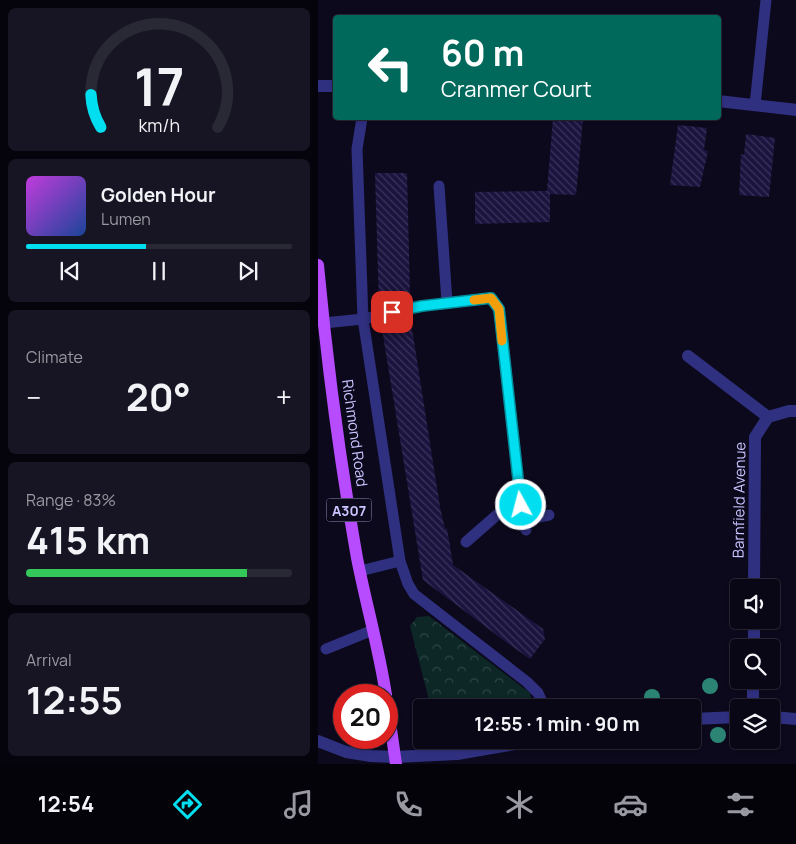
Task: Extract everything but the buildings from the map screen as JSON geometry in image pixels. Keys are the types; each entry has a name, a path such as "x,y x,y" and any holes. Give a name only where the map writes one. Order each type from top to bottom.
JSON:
{"main road":[{"name":"A307","path":"318,265 324,323"},
{"name":"Richmond Road","path":"324,323 341,461 360,571 384,684"}],"street":[{"path":"318,86 333,86"},
{"path":"721,101 796,110"},
{"path":"688,356 768,417 796,411"},
{"name":"Barnfield Avenue","path":"754,579 755,437 768,417"},
{"path":"701,719 730,717"},
{"path":"780,718 796,719"},
{"path":"318,741 346,752 395,761 486,749"}],"lane":[{"path":"755,105 766,0"},
{"path":"362,120 357,149 363,319 400,561 408,584 414,594 527,682 538,693 541,699"},
{"path":"439,186 447,302"},
{"path":"324,323 363,319 447,302 491,298 499,309 521,505 525,525 549,515"},
{"path":"466,542 498,514 521,505"},
{"path":"360,571 400,561"},
{"path":"326,648 373,630"}],"green space":[{"path":"429,616 530,693 531,699 429,699 410,626 417,617"}],"slow traffic":[{"path":"474,300 491,298 499,309 502,341"}],"route":[{"path":"392,312 447,302 491,298 499,309 521,505"}]}
